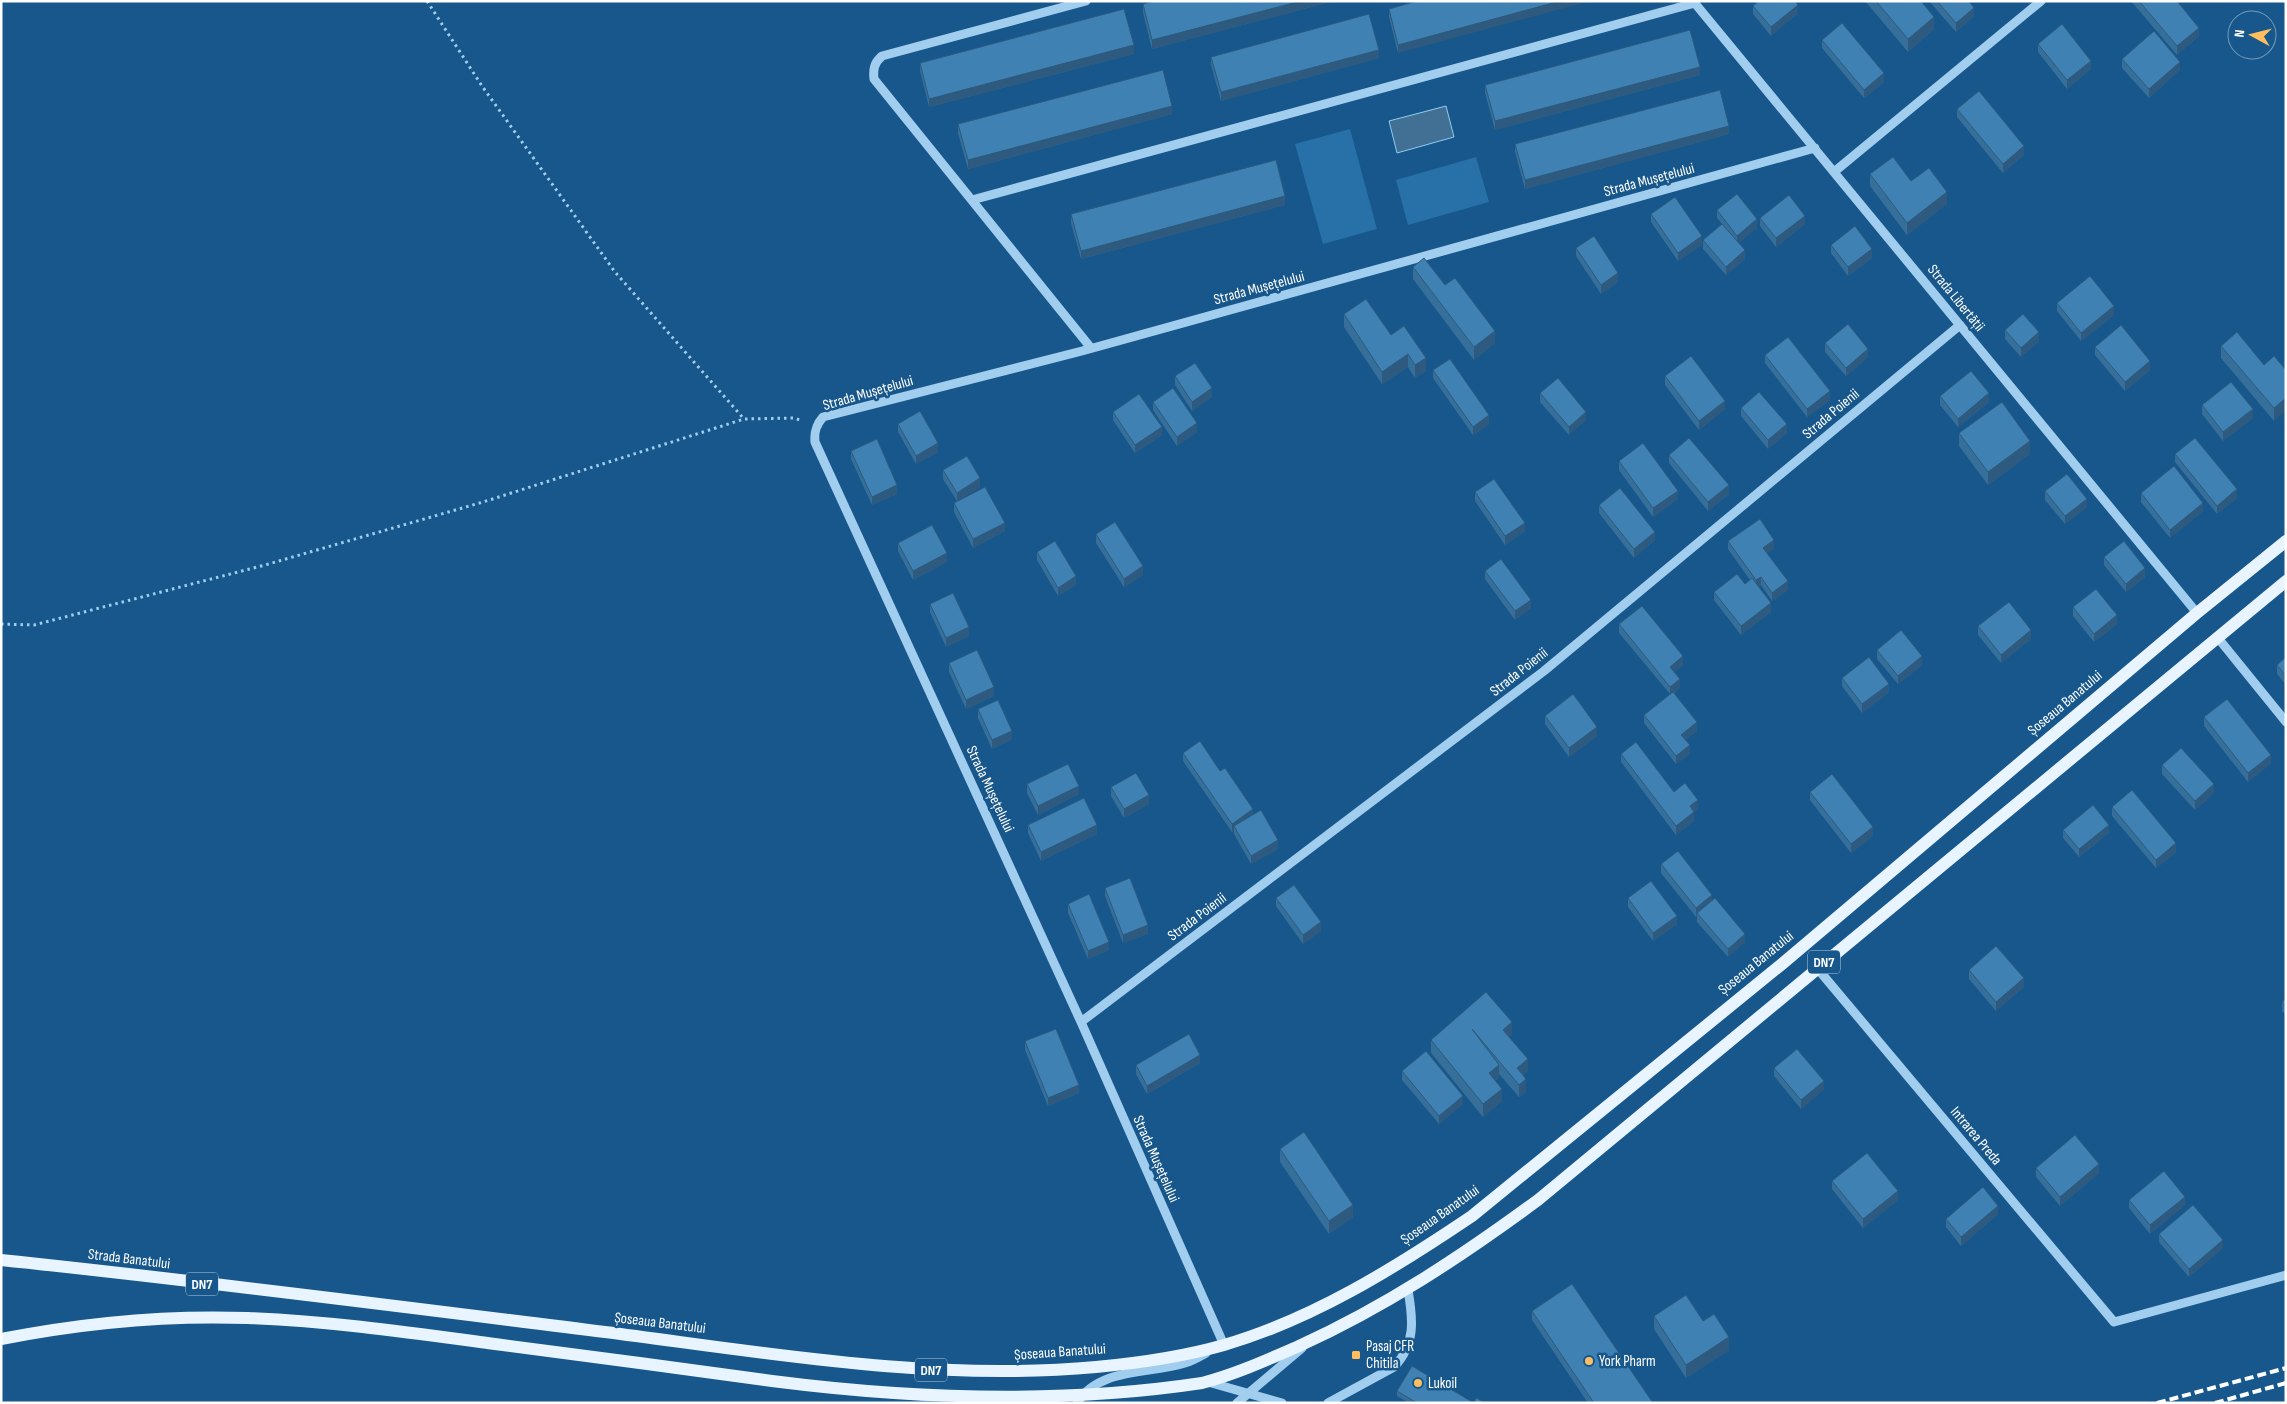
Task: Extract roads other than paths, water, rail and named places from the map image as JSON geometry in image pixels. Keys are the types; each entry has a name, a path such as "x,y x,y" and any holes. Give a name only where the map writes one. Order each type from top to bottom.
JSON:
{"main road":[{"name":"Șoseaua Banatului","path":"403,1307 814,1359 958,1371 1034,1372 1135,1363 1224,1345 1298,1318 1342,1296 1430,1244 1472,1216 1782,964 2197,613 2286,541"},
{"name":"DN7","path":"1,1339 119,1321 186,1317 248,1318 400,1332 904,1396 997,1402 1078,1402 1147,1395 1207,1382 1253,1367 1348,1323 1408,1290 1483,1240 1538,1200 2286,581"},
{"name":"Strada Banatului","path":"1,1260 403,1307"}],"street":[{"path":"1086,1 882,56 874,68 874,79 1091,348"},
{"path":"1834,172 2041,1"},
{"path":"972,200 1694,2"},
{"name":"Strada Libertății","path":"1694,2 2197,613"},
{"name":"Strada Mușețelului","path":"1224,1345 1081,1022 815,442 814,434 817,426 823,417 1091,348 1815,148"},
{"name":"Strada Poienii","path":"1081,1022 1544,671 1960,325"},
{"path":"2218,638 2286,722"},
{"name":"Intrarea Preda","path":"1818,968 2114,1322 2286,1275"},
{"path":"1328,1403 1394,1367 1402,1358 1411,1338 1412,1314 1408,1290"},
{"path":"1237,1403 1309,1342"},
{"path":"1078,1402 1093,1386 1115,1376 1185,1363 1224,1345"},
{"path":"1207,1382 1282,1403"}],"railway":[{"path":"2157,1403 2286,1368"},
{"path":"2215,1403 2286,1383"}],"place":[{"name":"Pasaj CFR Chitila","path":"1356,1355"},
{"name":"York Pharm","path":"1589,1361"},
{"name":"Lukoil","path":"1418,1383"}]}
